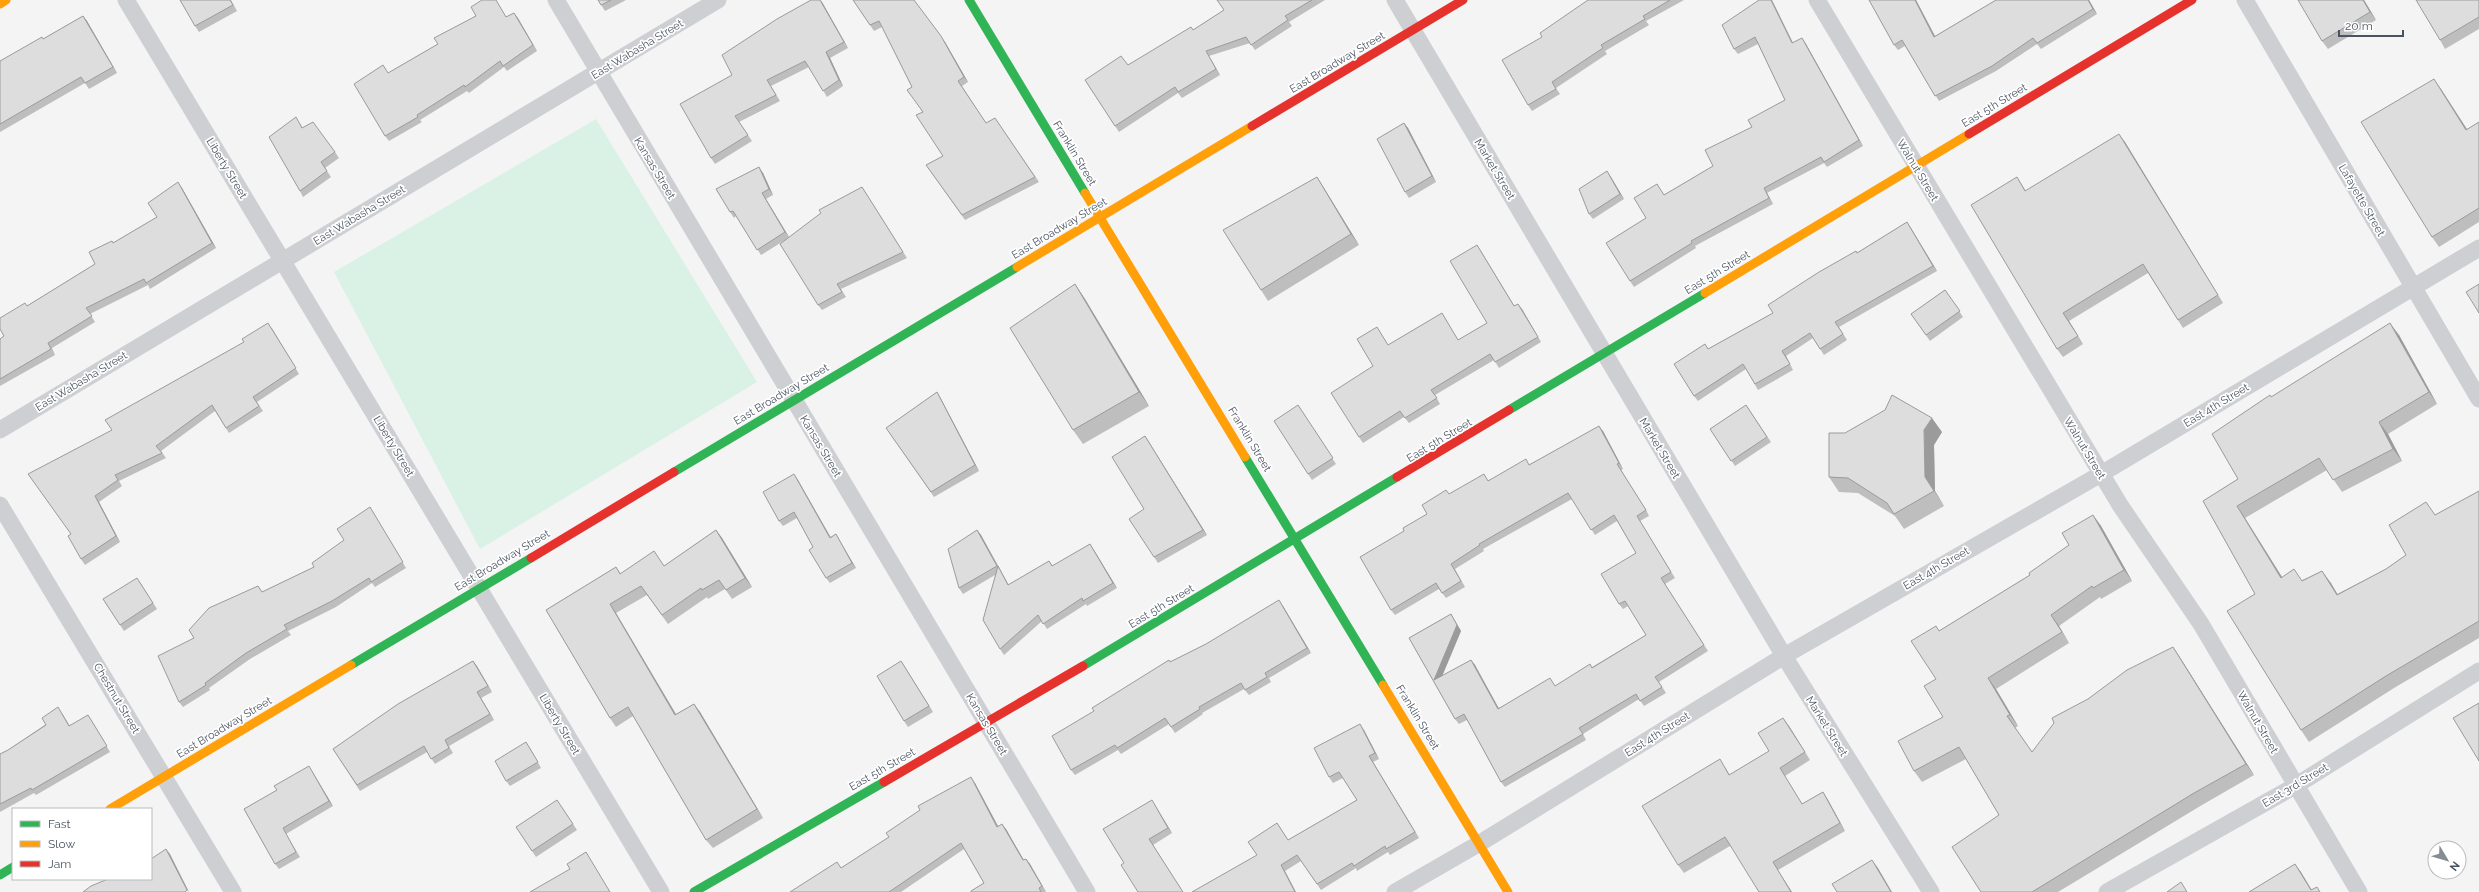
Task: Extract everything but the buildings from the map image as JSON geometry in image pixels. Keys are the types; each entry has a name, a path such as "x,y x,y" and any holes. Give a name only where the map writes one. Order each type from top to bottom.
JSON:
{"street":[{"path":"0,4 6,0"},
{"name":"Liberty Street","path":"126,0 661,892"},
{"name":"Kansas Street","path":"556,0 598,74 1087,892"},
{"name":"East Wabasha Street","path":"0,430 282,260 598,74 718,0"},
{"name":"Franklin Street","path":"970,0 1099,218 1297,539 1508,892"},
{"name":"Market Street","path":"1395,0 1784,656 1931,892"},
{"name":"East Broadway Street","path":"112,808 1463,0"},
{"name":"Walnut Street","path":"1817,0 1915,166 2101,474 2201,624 2295,786 2359,892"},
{"name":"East 5th Street","path":"694,892 986,724 1297,539 2192,0"},
{"name":"Lafayette Street","path":"2245,0 2479,399"},
{"name":"East 4th Street","path":"1395,892 1480,843 1784,656 2101,474 2479,248"},
{"name":"Chestnut Street","path":"0,505 233,892"},
{"name":"East 3rd Street","path":"2108,892 2295,786 2479,671"},
{"path":"0,875 12,868"}],"green space":[{"path":"596,119 757,382 480,549 334,272"}],"traffic: fast":[{"path":"969,0 1085,193"},
{"path":"674,472 1017,267"},
{"path":"1509,410 1705,293"},
{"path":"1245,457 1383,685"},
{"path":"1083,666 1397,477"},
{"path":"351,665 531,558"},
{"path":"694,892 884,782"},
{"path":"0,875 12,868"}],"traffic: slow":[{"path":"0,4 6,0"},
{"path":"1017,267 1252,126"},
{"path":"1705,293 1969,134"},
{"path":"1085,193 1245,457"},
{"path":"112,808 351,665"},
{"path":"1383,685 1508,892"}],"traffic: jam":[{"path":"1252,126 1463,0"},
{"path":"1969,134 2192,0"},
{"path":"1397,477 1509,410"},
{"path":"531,558 674,472"},
{"path":"884,782 1083,666"}]}
